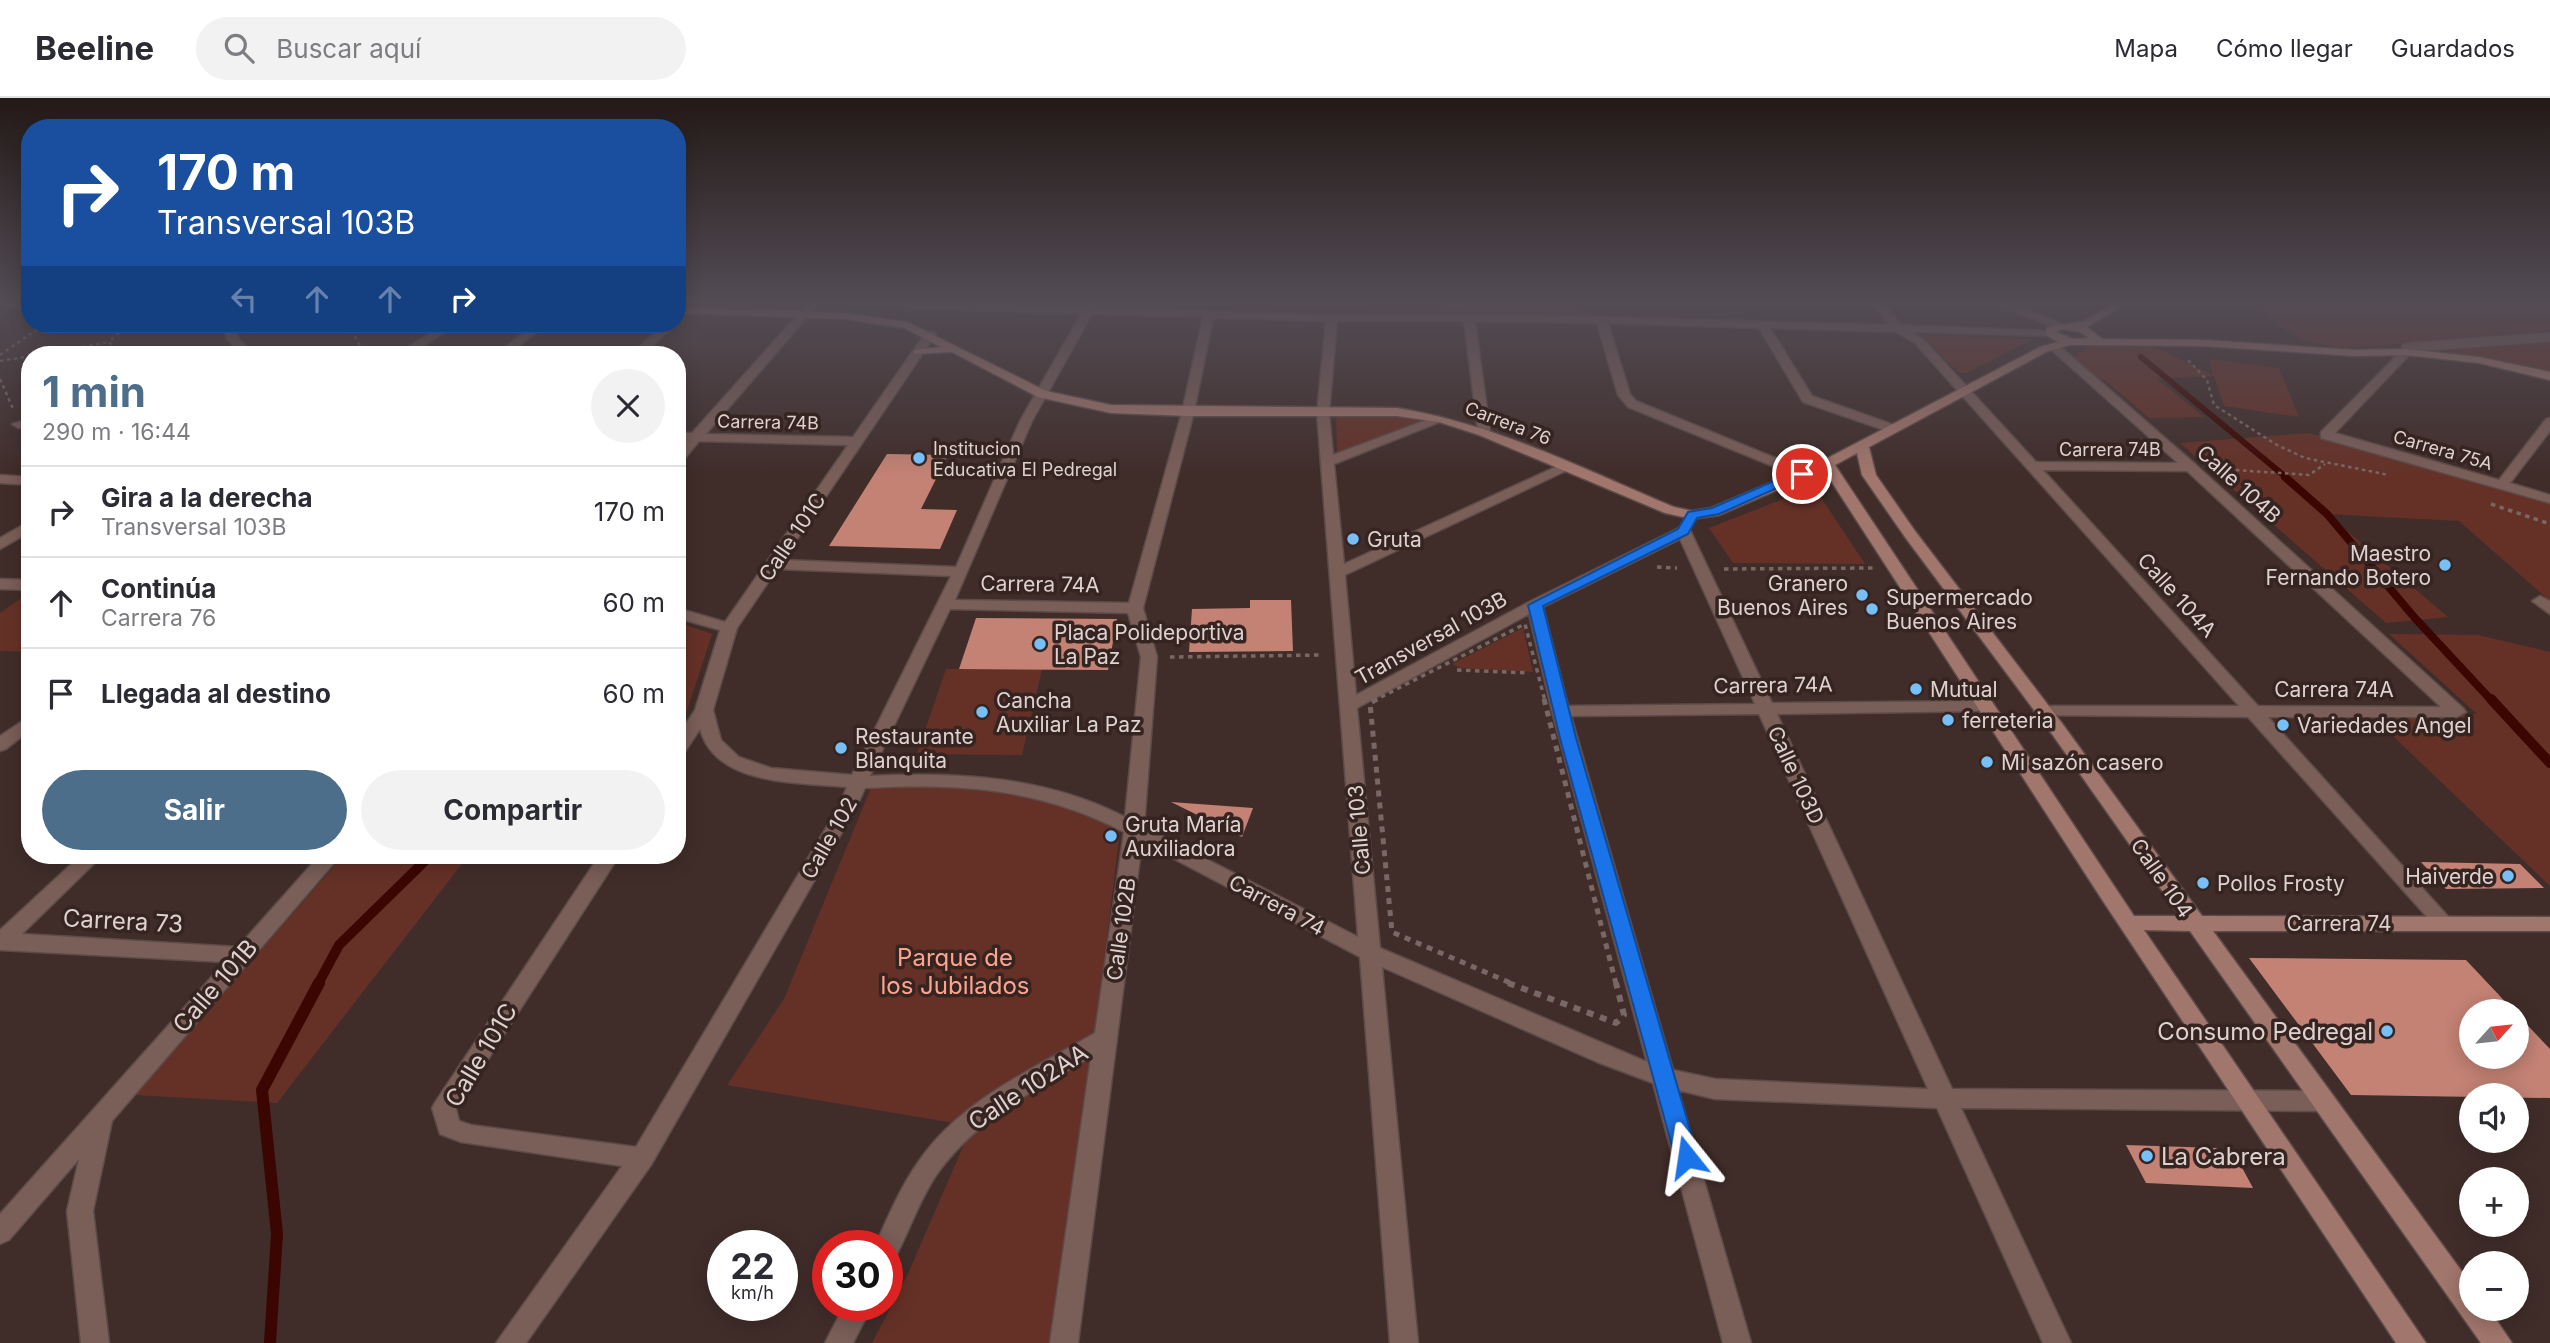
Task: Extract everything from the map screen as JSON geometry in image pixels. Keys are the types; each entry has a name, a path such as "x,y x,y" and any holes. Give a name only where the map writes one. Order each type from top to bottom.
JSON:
{"main road":[{"name":"Carrera 76","path":"977,360 1042,394 1111,409 1188,412 1397,412 1441,419 1484,432 1671,510 1692,514 1714,512 1827,464 1984,381 2017,360"},
{"path":"2479,360 2550,376"},
{"name":"Calle 104","path":"1862,446 1869,475 2043,711 2459,1289"},
{"path":"1827,464 2128,923 2412,1343"},
{"name":"Carrera 74","path":"2128,923 2550,924"},
{"name":"Calle 104","path":"2482,1321 2498,1343"}],"street":[{"path":"686,449 764,360"},
{"name":"Calle 101C","path":"686,737 704,710 729,628 913,360"},
{"name":"Calle 102","path":"510,1343 642,1158 860,782 872,749 961,572 1026,421 1058,360"},
{"path":"1135,608 1188,412 1199,360"},
{"name":"Calle 103","path":"1328,360 1323,413 1404,1343"},
{"path":"1475,360 1484,432"},
{"path":"1614,360 1625,395 1632,404 1802,474"},
{"path":"1784,360 1807,399 1893,429"},
{"name":"Calle 104A","path":"1935,360 2442,922"},
{"name":"Calle 104B","path":"2081,360 2190,467 2457,712"},
{"name":"Carrera 75A","path":"2398,360 2326,435 2550,499"},
{"path":"1949,376 1984,381"},
{"path":"1328,462 1441,419"},
{"path":"2502,485 2550,422"},
{"name":"Carrera 74B","path":"686,437 858,441"},
{"name":"Carrera 74B","path":"2030,466 2190,467"},
{"path":"1337,573 1567,467"},
{"path":"0,479 21,480"},
{"path":"1684,531 1692,514"},
{"path":"0,545 21,531"},
{"name":"Transversal 103B","path":"1349,706 1535,605 1684,531"},
{"name":"Calle 103D","path":"1684,531 1944,1098"},
{"name":"Carrera 74A","path":"774,564 961,572"},
{"path":"0,584 21,585"},
{"path":"0,599 21,588"},
{"name":"Carrera 74A","path":"945,604 1135,608"},
{"path":"1535,605 1544,674 1561,712 1737,1343"},
{"name":"Calle 102B","path":"1064,1343 1134,828 1149,657 1135,608"},
{"path":"686,616 729,628"},
{"name":"Carrera 74A","path":"1561,712 1765,707 1985,706"},
{"name":"Carrera 74","path":"704,710 713,742 733,761 769,774 860,782 924,779 986,782 1045,794 1100,812 1371,953 1605,1056 1665,1078 1715,1089 1944,1098"},
{"name":"Carrera 74A","path":"2043,711 2457,712"},
{"path":"0,745 21,728"},
{"path":"1,941 83,864"},
{"name":"Calle 101B","path":"0,1232 323,864"},
{"name":"Calle 101C","path":"604,864 444,1108 449,1127 470,1135 642,1158"},
{"name":"Carrera 73","path":"1,941 243,955"},
{"name":"Calle 102AA","path":"896,1230 928,1166 956,1134 993,1106 1107,1037"},
{"path":"2057,1343 1944,1098 2322,1101"},
{"name":"Calle 101B","path":"96,1343 80,1211 101,1117"},
{"path":"839,1343 850,1321"}],"path":[{"path":"0,379 21,417"},
{"path":"2251,471 2309,475 2325,464"},
{"path":"1618,566 1701,569 1893,568"},
{"path":"1149,657 1344,654"},
{"path":"1448,663 1458,670 1544,674 1624,1015 1616,1023 1504,981 1392,932 1370,704 1448,663"}],"green space":[{"path":"1946,360 1991,360 1966,373 1959,373"},
{"path":"2072,360 2182,360 2213,375 2209,360 2279,368 2299,417 2224,406 2214,376 2157,379 2204,417 2149,418 2105,380 2100,380"},
{"path":"2476,360 2550,360 2550,374"},
{"path":"1373,412 1432,420 1337,454 1336,413"},
{"path":"2308,433 2550,495 2550,601 2459,521 2327,514 2448,617 2386,623 2180,443"},
{"path":"1814,487 1865,564 1733,563 1709,528"},
{"path":"21,598 21,652 0,651 0,613"},
{"path":"686,625 712,634 686,712"},
{"path":"1523,628 1533,672 1460,668 1452,664"},
{"path":"2389,634 2478,635 2550,652 2550,886 2374,718 2477,714"},
{"name":"Cancha Auxiliar La Paz","path":"946,669 1042,669 1022,755 917,754"},
{"name":"Parque de los Jubilados","path":"970,787 1020,791 1120,830 1087,1104 1052,1343 872,1343 883,1321 903,1321 903,1284 972,1126 727,1085 784,999 871,788"},
{"path":"336,864 462,864 277,1103 135,1095"}],"building":[{"path":"887,454 948,455 921,509 957,510 940,549 829,546"},
{"path":"1250,600 1291,600 1293,651 1189,652 1192,609 1250,608"},
{"name":"Placa Polideportiva La Paz","path":"976,618 1117,619 1108,670 959,669"},
{"path":"1171,802 1253,808 1242,837"},
{"path":"2421,862 2520,864 2544,888 2446,889"},
{"name":"Consumo Pedregal","path":"2249,958 2466,960 2503,999 2459,999 2459,1069 2529,1069 2529,1027 2550,1049 2550,1098 2529,1098 2529,1083 2459,1083 2459,1097 2351,1095"},
{"path":"2126,1145 2216,1148 2239,1162 2253,1188 2146,1183"}],"waterway":[{"path":"2145,360 2287,478"},
{"path":"2285,477 2327,514 2414,617 2492,701"},
{"path":"2491,699 2550,763"},
{"path":"318,984 339,945 422,864"},
{"path":"270,1343 277,1234 262,1090 319,983"}],"place":[{"name":"Institucion Educativa El Pedregal","path":"919,458"},
{"name":"Gruta","path":"1353,539"},
{"name":"Maestro Fernando Botero","path":"2445,565"},
{"name":"Granero Buenos Aires","path":"1862,595"},
{"name":"Supermercado Buenos Aires","path":"1872,609"},
{"name":"Placa Polideportiva La Paz","path":"1040,644"},
{"name":"Mutual","path":"1916,689"},
{"name":"Cancha Auxiliar La Paz","path":"982,712"},
{"name":"ferreteria","path":"1948,720"},
{"name":"Variedades Angel","path":"2283,725"},
{"name":"Restaurante Blanquita","path":"841,748"},
{"name":"Mi sazón casero","path":"1987,762"},
{"name":"Gruta María Auxiliadora","path":"1111,836"},
{"name":"Haiverde","path":"2508,876"},
{"name":"Pollos Frosty","path":"2203,883"},
{"name":"Consumo Pedregal","path":"2387,1031"},
{"name":"La Cabrera","path":"2147,1156"}],"route":[{"path":"1687,1157 1568,738 1535,605 1684,531 1692,514 1714,512 1802,474"}]}
